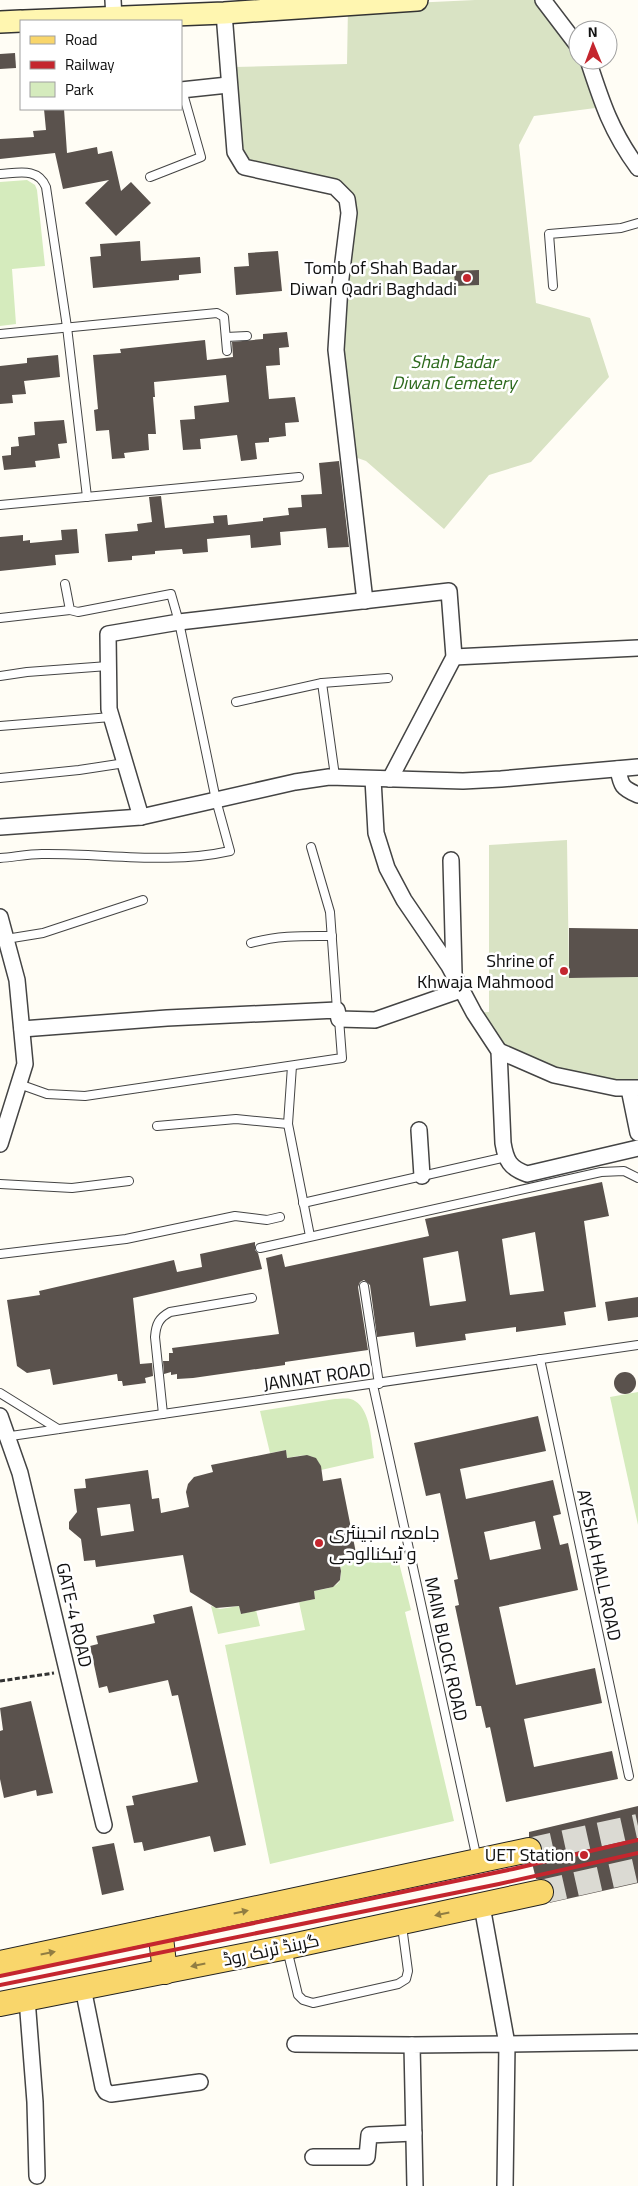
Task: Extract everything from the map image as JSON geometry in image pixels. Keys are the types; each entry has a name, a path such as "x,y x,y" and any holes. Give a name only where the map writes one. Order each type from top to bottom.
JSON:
{"main road":[{"path":"30,20 113,9 200,7 224,13 312,4 417,0"},
{"path":"0,22 20,21"},
{"path":"0,1962 528,1850"},
{"name":"گرینڈ ٹرنک روڈ","path":"0,2004 287,1947 541,1892"},
{"path":"160,1929 165,1972"}],"street":[{"path":"543,0 568,33"},
{"path":"224,13 228,84 235,152 244,167 335,187 346,199 349,213 340,286 336,350 365,601"},
{"path":"591,70 605,114 624,148 638,168"},
{"path":"182,90 228,84"},
{"path":"141,817 111,717 108,634 179,622 449,591 454,657 390,779"},
{"path":"454,657 638,648"},
{"path":"0,827 141,817 294,782 335,776 373,779 463,781 638,767"},
{"path":"618,768 620,781 625,789 638,795"},
{"path":"373,779 376,833 387,868 404,900 454,975 474,1013 500,1052 503,1143 506,1157 515,1170 527,1174 638,1148"},
{"path":"452,860 454,975"},
{"path":"0,917 17,980 25,1064 0,1144"},
{"path":"22,1029 167,1018 338,1015 375,1020 461,990"},
{"path":"500,1052 554,1074 616,1088 634,1088 638,1133"},
{"path":"419,1130 422,1176"},
{"name":"GATE-4 ROAD","path":"0,1416 4,1437 20,1473 104,1825"},
{"path":"482,1906 507,2044 505,2186"},
{"path":"83,1988 103,2087 106,2092 111,2094 200,2082"},
{"path":"27,1999 35,2102 38,2176"},
{"path":"295,2044 412,2045 638,2042"},
{"path":"412,2045 415,2186"},
{"path":"313,2157 367,2158 369,2135 414,2133"}],"lane":[{"path":"150,177 201,157 182,90"},
{"path":"0,174 24,172 34,174 43,179 46,187 67,327 87,497"},
{"path":"553,286 549,234 621,228 638,223"},
{"path":"0,334 217,313 224,318 227,351"},
{"path":"226,337 247,336"},
{"path":"0,505 299,478"},
{"path":"66,584 70,610"},
{"path":"0,618 70,610 78,612 171,594 179,622 216,800 230,851 205,856 176,858 42,854 0,858"},
{"path":"0,676 108,666"},
{"path":"236,702 322,683 388,678"},
{"path":"322,683 335,776"},
{"path":"0,726 111,717"},
{"path":"0,778 125,763"},
{"path":"19,1084 47,1094 85,1096 342,1058 330,912 312,847"},
{"path":"6,939 43,934 143,900"},
{"path":"251,943 273,937 291,935 332,936"},
{"path":"292,1066 288,1124 310,1236"},
{"path":"158,1126 236,1119 288,1124"},
{"path":"303,1203 506,1157"},
{"path":"260,1248 601,1172 624,1171 638,1178"},
{"path":"0,1184 72,1188 129,1181"},
{"path":"0,1254 126,1240 235,1216 267,1220 280,1217"},
{"name":"MAIN BLOCK ROAD","path":"364,1286 376,1384 477,1862"},
{"path":"163,1414 155,1337 156,1325 162,1316 170,1312 252,1298"},
{"name":"JANNAT ROAD","path":"4,1437 638,1345"},
{"name":"AYESHA HALL ROAD","path":"540,1359 629,1776"},
{"path":"0,1393 58,1429"},
{"path":"287,1947 298,1995 303,2000 313,2003 398,1984 406,1979 408,1971 401,1923"}],"path":[{"path":"0,1681 68,1670"}],"green space":[{"name":"Shah Badar Diwan Cemetery","path":"475,0 540,0 568,34 568,70 591,70 603,107 534,116 519,145 536,303 590,318 609,377 531,462 489,475 444,529 366,461 352,456 343,351 356,209 347,193 338,184 251,161 243,148 235,67 347,64 348,6"},
{"path":"27,180 35,185 37,190 45,266 12,269 16,324 0,326 0,182"},
{"name":"Shrine of Khwaja Mahmood","path":"567,840 569,978 638,977 638,1088 616,1088 499,1051 474,1013 489,1012 489,845"},
{"path":"638,1392 638,1525 610,1397"},
{"path":"335,1399 351,1399 364,1412 369,1427 374,1458 321,1470 317,1460 313,1457 304,1455 287,1458 286,1450 270,1453 260,1411"},
{"path":"396,1551 411,1610 405,1612 454,1821 270,1864 225,1645 305,1630 299,1602 315,1599 314,1591 336,1585 341,1578 340,1565"},
{"path":"211,1606 220,1609 239,1606 241,1614 256,1610 260,1626 218,1634"}],"building":[{"path":"15,53 16,68 0,69 0,54"},
{"path":"44,110 64,110 67,153 97,147 98,154 112,151 121,191 131,182 151,203 116,236 85,203 109,180 63,189 55,153 0,159 0,139 34,137 33,131 46,130"},
{"path":"140,241 141,261 200,257 201,273 179,275 179,280 93,288 90,257 101,256 100,244"},
{"path":"278,251 282,291 236,295 234,267 249,266 248,253"},
{"name":"Tomb of Shah Badar Diwan Qadri Baghdadi","path":"479,270 479,285 455,286 454,271"},
{"path":"287,332 289,347 279,348 280,365 266,366 269,399 295,397 299,422 285,423 286,436 269,438 269,442 255,443 257,459 241,461 237,435 200,439 201,449 183,450 180,420 195,419 194,406 229,402 226,375 154,382 155,397 153,397 156,434 148,434 149,450 124,453 125,458 112,459 109,430 96,431 94,410 98,409 93,355 121,353 120,349 205,340 207,360 233,357 232,342 263,339 263,334"},
{"path":"58,355 60,377 24,381 26,394 12,395 13,403 0,404 0,366 27,363 27,358"},
{"path":"64,420 67,443 58,444 60,458 35,461 36,467 4,470 2,456 11,455 11,447 19,446 18,437 35,435 34,422"},
{"path":"339,461 349,547 328,548 326,528 280,532 281,545 251,548 250,535 207,539 208,552 183,554 182,549 155,551 155,554 132,556 132,560 108,562 105,534 138,531 137,524 152,522 149,497 161,496 165,528 214,523 213,516 227,515 228,525 263,521 263,518 289,515 288,508 302,507 301,495 322,494 319,463"},
{"path":"77,529 79,553 55,555 56,565 0,571 0,537 23,535 23,541 30,540 30,543 62,540 61,530"},
{"path":"569,928 638,929 638,977 569,978"},
{"path":"602,1182 609,1216 584,1221 596,1307 564,1312 566,1325 516,1332 516,1327 465,1334 466,1340 416,1347 414,1332 377,1337 370,1285 364,1280 360,1282 358,1287 368,1350 285,1362 285,1365 193,1378 177,1379 177,1374 171,1375 171,1372 164,1374 163,1361 169,1361 169,1353 173,1353 172,1348 279,1334 266,1258 282,1254 285,1267 429,1236 425,1219","holes":["535,1232 544,1291 510,1295 502,1239","458,1251 466,1301 430,1306 423,1258"]},
{"path":"255,1242 255,1250 258,1253 262,1269 133,1298 140,1364 152,1363 153,1376 145,1378 146,1383 123,1386 122,1381 118,1381 117,1374 53,1385 50,1369 27,1373 17,1366 7,1300 40,1295 39,1291 174,1260 177,1272 202,1267 200,1254"},
{"path":"638,1297 638,1317 608,1321 605,1302"},
{"path":"625,1372 633,1375 636,1383 633,1391 625,1394 617,1391 614,1383 617,1375"},
{"path":"538,1416 546,1451 460,1469 466,1499 553,1480 561,1514 553,1516 560,1545 568,1543 578,1590 499,1607 516,1685 595,1668 602,1703 524,1719 534,1767 612,1751 618,1779 506,1802 490,1727 486,1728 481,1706 476,1706 455,1606 459,1605 454,1580 458,1579 440,1493 426,1496 414,1443","holes":["535,1521 541,1549 490,1560 484,1532"]},
{"path":"286,1450 287,1458 307,1455 316,1458 321,1466 323,1481 341,1478 356,1553 338,1556 341,1571 340,1580 333,1587 314,1591 315,1599 241,1614 239,1606 216,1608 190,1592 183,1555 96,1567 95,1560 84,1561 81,1539 69,1529 69,1522 77,1512 74,1489 86,1488 85,1479 148,1470 152,1499 159,1498 161,1513 189,1507 186,1492 188,1484 194,1477 213,1472 211,1465","holes":["130,1504 134,1531 101,1536 97,1508"]},
{"path":"192,1606 246,1845 214,1852 210,1836 144,1851 142,1842 134,1843 126,1806 134,1805 132,1796 198,1782 178,1695 172,1696 168,1680 109,1693 107,1686 99,1688 90,1646 98,1644 96,1636 155,1623 153,1615"},
{"path":"31,1701 53,1793 37,1796 36,1790 4,1798 0,1779 0,1731 3,1730 0,1708"},
{"name":"UET Station","path":"638,1806 638,1883 549,1903 554,1897 554,1889 546,1879 536,1879 532,1863 539,1860 542,1848 539,1840 529,1837 529,1832"},
{"path":"114,1843 124,1890 102,1895 92,1847"}],"tunnel":[{"path":"529,1850 638,1826"},
{"path":"541,1892 638,1870"}],"railway":[{"path":"0,1976 513,1869 638,1840"},
{"path":"0,1985 499,1884 638,1853"}],"place":[{"name":"Tomb of Shah Badar Diwan Qadri Baghdadi","path":"467,278"},
{"name":"Shrine of Khwaja Mahmood","path":"564,971"},
{"name":"جامعہ انجینئری و ٹیکنالوجی","path":"319,1543"},
{"name":"UET Station","path":"584,1855"}]}
